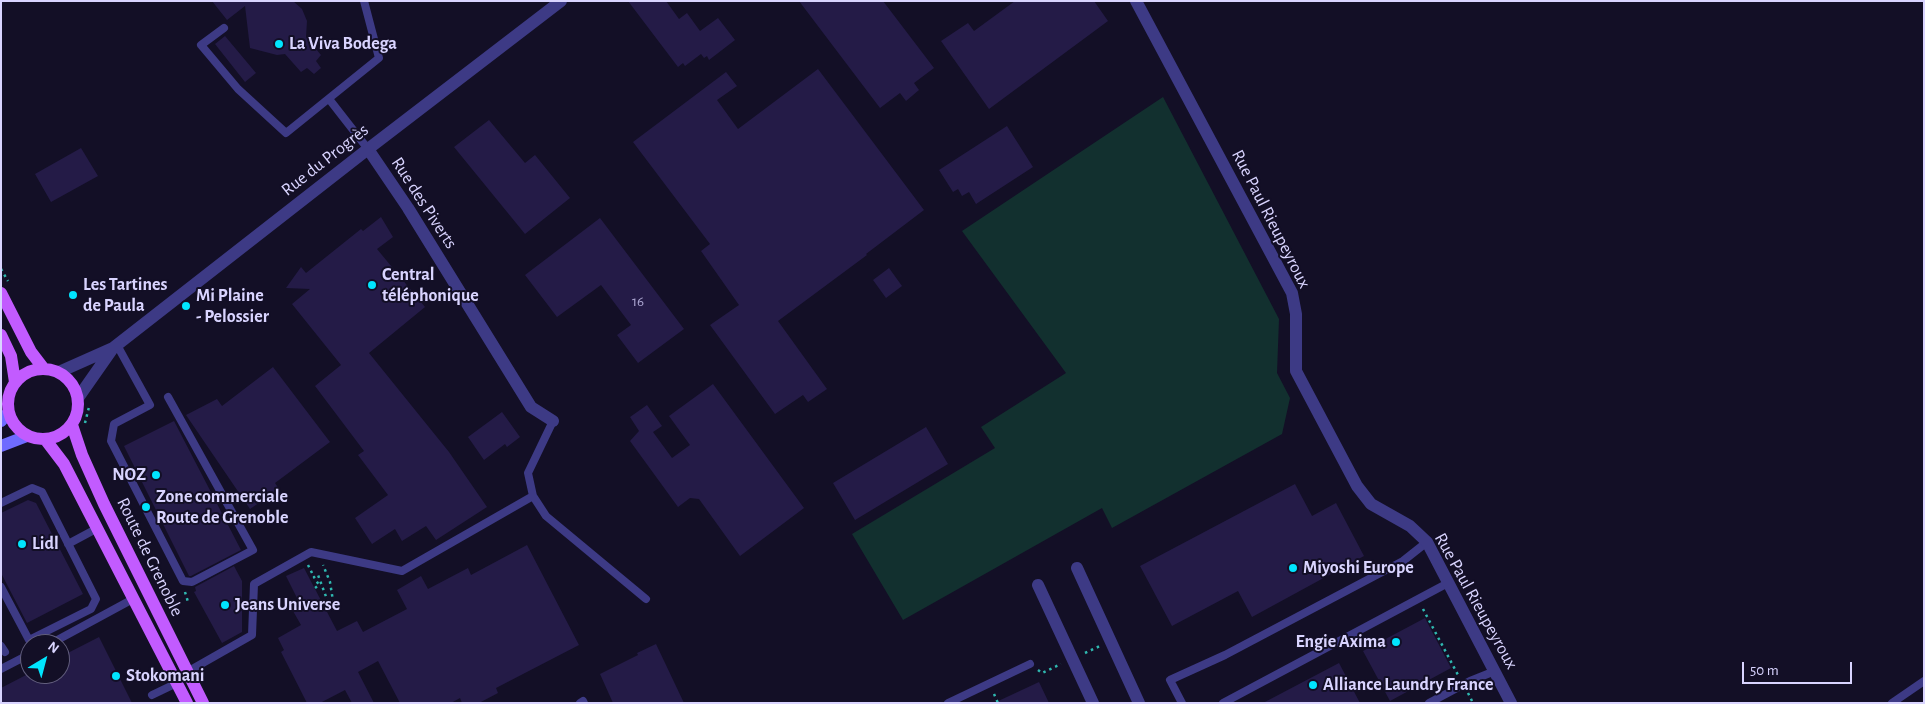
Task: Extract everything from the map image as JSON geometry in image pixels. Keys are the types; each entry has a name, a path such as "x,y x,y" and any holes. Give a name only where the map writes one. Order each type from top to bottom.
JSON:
{"main road":[{"path":"6,289 31,352 44,369"},
{"path":"1,335 11,356 15,382"},
{"path":"44,369 59,372 71,383 78,398 78,408 72,425 55,437 45,439 27,436 5,417 10,391 15,382 33,370 44,369"},
{"name":"Route de Grenoble","path":"72,425 82,455 104,504 203,703"},
{"path":"1,446 27,436"},
{"name":"Route de Grenoble","path":"45,439 64,464 187,703"}],"street":[{"name":"Rue du Progrès","path":"59,372 115,347 561,1"},
{"name":"Rue Paul Rieupeyroux","path":"1136,1 1292,293 1296,314 1296,371 1357,486 1371,504 1410,526 1427,542 1510,703"},
{"name":"Rue des Piverts","path":"368,149 408,208 532,407 553,421"},
{"name":"Rue du Progrès","path":"78,398 115,347"},
{"path":"1077,568 1139,703"},
{"path":"1038,585 1093,703"}],"lane":[{"path":"224,28 201,45 238,89 286,134 380,58 364,1"},
{"path":"329,99 368,149"},
{"path":"115,347 150,405 114,424 111,441 183,581 192,582 253,550 168,397"},
{"path":"553,421 528,473 533,496 546,516 646,599"},
{"path":"1,504 32,488 42,492 96,599 90,609 29,640 1,587"},
{"path":"187,672 252,635 254,584 311,552 402,571 533,496"},
{"path":"68,544 96,529"},
{"path":"1182,703 1170,680 1224,655 1403,561 1427,542"},
{"path":"1223,703 1448,582"},
{"path":"68,634 133,599"},
{"path":"1,669 20,659"},
{"path":"948,703 1030,664"},
{"path":"1428,703 1464,684 1495,671"},
{"path":"1892,703 1924,681"},
{"path":"152,695 177,683"},
{"path":"580,703 583,701 584,703"}],"path":[{"path":"1,269 6,289"},
{"path":"314,577 318,575 328,602 332,603 334,600 326,569 322,565 316,564 317,554"},
{"path":"310,569 319,585 315,588"},
{"path":"1418,599 1474,703"}],"green space":[{"path":"1163,97 1279,319 1277,373 1290,398 1282,434 1112,528 1102,508 903,620 852,534 995,448 981,427 1066,373 962,231"}],"building":[{"name":"La Viva Bodega","path":"212,1 293,1 302,9 307,21 306,37 321,55 316,61 321,68 314,74 307,68 301,72 285,54 277,55 250,48 245,6 227,20"},
{"path":"628,1 666,1 679,19 687,13 700,31 718,18 735,40 709,60 707,56 704,58 701,54 685,66 683,63 678,67"},
{"path":"799,1 883,1 934,68 914,83 919,90 906,101 900,93 880,108"},
{"path":"1015,1 1094,1 1108,21 989,109 941,41 968,23 974,31"},
{"path":"225,36 256,73 245,82 215,44"},
{"path":"818,69 924,210 778,321 827,389 808,402 803,395 775,414 710,325 739,305 701,251 710,244 633,142 726,72 737,86 717,100 738,129"},
{"path":"489,120 525,163 535,155 570,198 525,234 454,147"},
{"path":"1007,126 1033,167 976,204 969,192 962,196 958,189 953,192 939,170"},
{"path":"81,148 98,176 51,202 35,174"},
{"path":"381,217 393,237 377,249 425,307 369,353 449,452 487,507 436,540 426,526 402,541 395,529 372,544 355,518 388,495 358,455 364,451 315,386 341,365 292,304 310,289 286,288 301,267 306,273 361,229 363,231"},
{"path":"600,218 684,329 638,363 617,335 631,325 601,285 557,317 525,275"},
{"path":"889,268 902,286 886,298 873,280"},
{"path":"273,367 330,442 275,483 279,489 250,509 186,415 217,399 222,406"},
{"path":"713,384 804,508 740,556 699,499 690,498 678,507 630,441 639,431 630,417 647,405 662,426 653,432 672,458 690,445 669,416"},
{"path":"502,412 520,437 507,447 505,444 484,460 468,437"},
{"path":"174,421 241,550 191,576 189,576 124,446"},
{"path":"926,427 948,464 855,520 833,483"},
{"path":"1295,484 1312,516 1336,503 1364,556 1252,617 1238,591 1172,626 1140,566"},
{"path":"28,500 36,503 83,594 27,623 1,573 1,513"},
{"path":"527,545 579,645 496,688 498,693 479,703 462,703 460,698 451,703 400,703 378,661 358,672 374,703 352,703 345,690 320,703 307,703 281,652 284,650 278,638 301,625 293,611 301,606 286,576 304,568 337,631 357,621 363,632 407,609 397,590 421,576 428,589 468,568 471,575"},
{"path":"234,566 242,581 242,632 222,643 194,592 196,591 195,587"},
{"path":"1425,618 1451,668 1390,701 1363,651"},
{"path":"99,637 132,703 1,703 1,688 20,678 20,684 70,684 70,652"},
{"path":"656,644 684,703 613,703 600,674"},
{"path":"1339,663 1360,703 1263,703"},
{"path":"1039,682 1049,703 994,703"}],"place":[{"name":"La Viva Bodega","path":"279,44"},
{"name":"Central téléphonique","path":"372,285"},
{"name":"Les Tartines de Paula","path":"73,295"},
{"name":"Mi Plaine - Pelossier","path":"186,306"},
{"name":"NOZ","path":"156,475"},
{"name":"Zone commerciale Route de Grenoble","path":"146,507"},
{"name":"Lidl","path":"22,544"},
{"name":"Miyoshi Europe","path":"1293,568"},
{"name":"Jeans Universe","path":"225,605"},
{"name":"Engie Axima","path":"1396,642"},
{"name":"Stokomani","path":"116,676"},
{"name":"Alliance Laundry France","path":"1313,685"}]}
